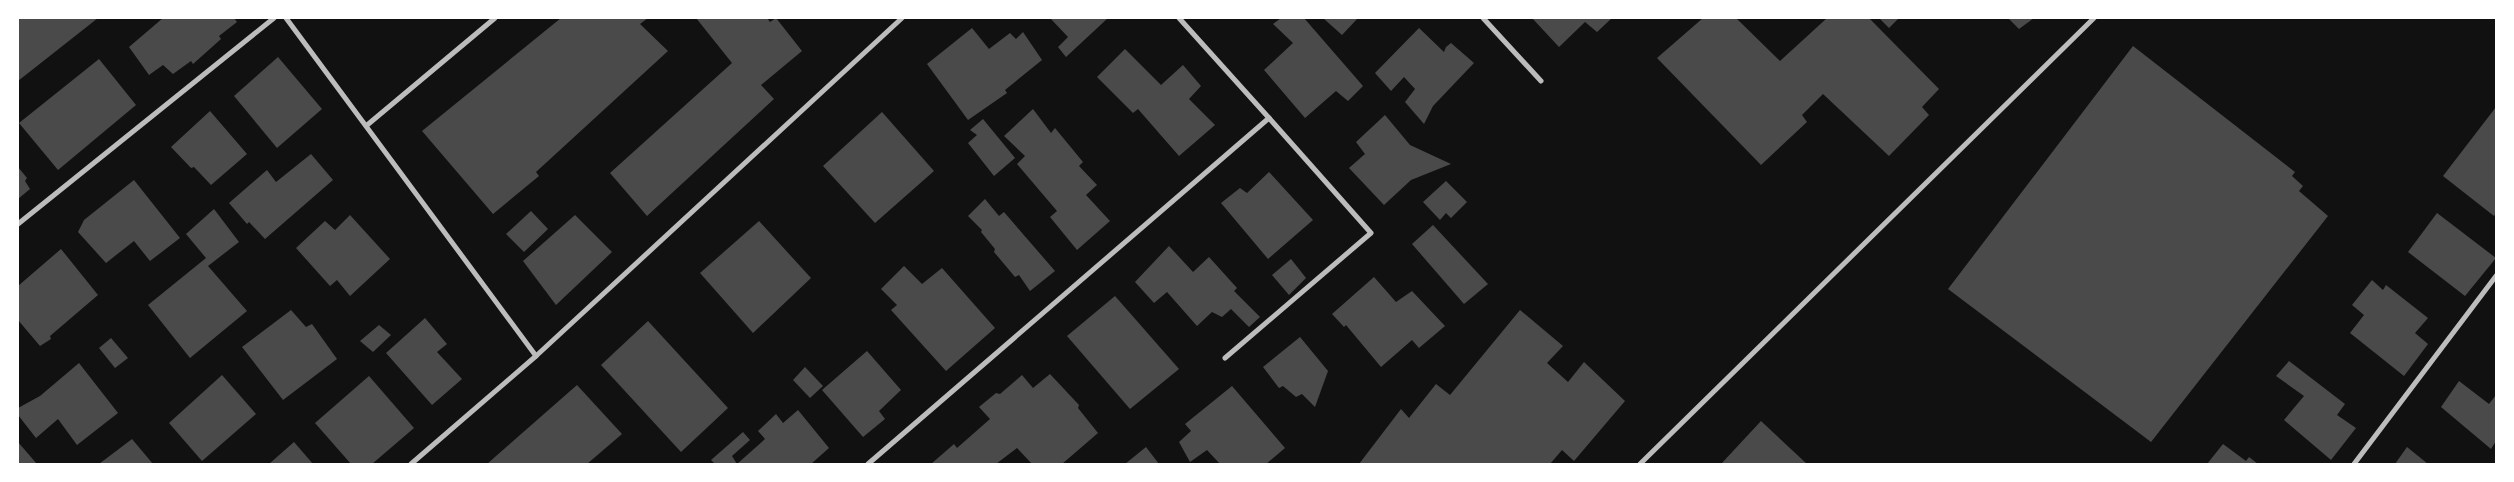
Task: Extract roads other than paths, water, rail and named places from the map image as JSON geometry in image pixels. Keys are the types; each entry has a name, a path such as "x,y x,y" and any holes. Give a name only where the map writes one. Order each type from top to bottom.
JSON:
{"street":[{"path":"18,224 274,18"},
{"path":"286,18 536,356"},
{"path":"366,126 495,18"},
{"path":"411,464 536,356 902,18"},
{"path":"1179,18 1371,233 1225,358"},
{"path":"1483,18 1541,81"},
{"path":"1640,464 2094,18"},
{"path":"868,464 1269,118"},
{"path":"2354,464 2496,276"}]}
